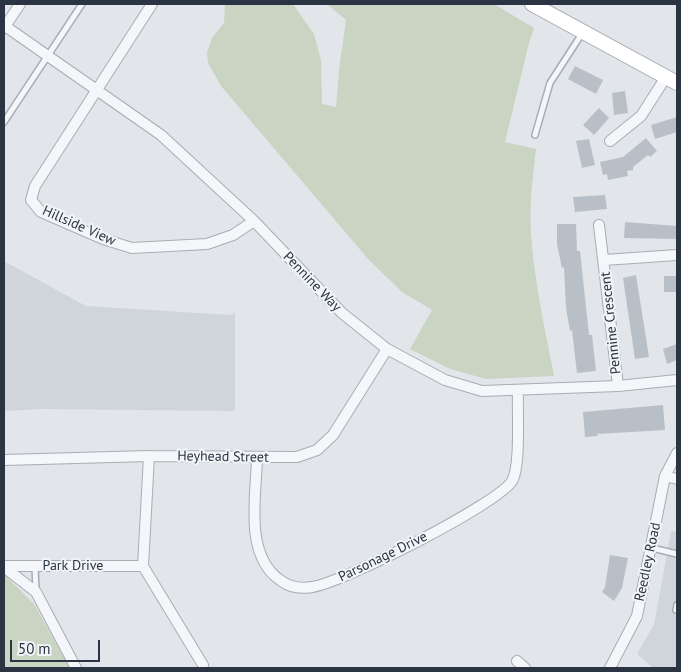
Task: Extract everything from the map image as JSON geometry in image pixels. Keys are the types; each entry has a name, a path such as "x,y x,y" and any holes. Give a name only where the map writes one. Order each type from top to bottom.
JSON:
{"street":[{"path":"5,27 20,4"},
{"path":"98,89 152,4"},
{"path":"532,4 671,80 641,116 610,141"},
{"name":"Pennine Way","path":"5,27 98,89 161,135 254,221 342,313 387,348 445,380 482,391 618,386 677,380"},
{"name":"Hillside View","path":"98,89 35,186 31,200 41,212 103,239 132,248 207,244 233,235 254,221"},
{"name":"Pennine Crescent","path":"599,225 618,386"},
{"name":"Pennine Crescent","path":"604,260 677,255"},
{"name":"Heyhead Street","path":"4,460 148,456 257,459 297,457 317,450 333,435 387,348"},
{"name":"Parsonage Drive","path":"257,459 258,548 266,566 279,580 288,585 300,588 326,584 416,543 505,489 516,470 518,390"},
{"name":"Reedley Road","path":"610,668 637,616 665,476 677,453"},
{"path":"148,456 143,566 203,665"},
{"path":"665,476 677,479"},
{"path":"4,566 36,592 76,668"},
{"name":"Park Drive","path":"4,566 143,566"},
{"path":"516,661 525,668"}],"lane":[{"path":"4,122 82,4"},
{"path":"535,135 550,83 583,32"},
{"path":"652,548 677,554"},
{"path":"35,566 36,592"}],"shaded area":[{"path":"4,261 86,306 231,315 235,312 235,411 40,409 4,411"},
{"path":"671,531 677,532 677,668 653,668 637,654 654,625"}],"green space":[{"path":"225,4 293,4 314,34 321,60 322,104 336,107 346,20 327,4 494,4 534,28 505,142 536,149 531,201 532,251 554,376 486,379 450,369 410,349 432,310 402,292 368,259 221,86 208,63 207,52 212,38 224,23"},
{"path":"4,574 34,604 70,668 4,668"}],"building":[{"path":"575,66 603,80 596,94 568,79"},
{"path":"625,91 628,113 614,115 612,93"},
{"path":"599,108 609,118 594,135 583,125"},
{"path":"677,117 677,132 655,139 651,125"},
{"path":"646,138 657,151 650,157 648,155 633,167 633,170 627,171 628,176 608,180 607,174 603,175 600,162 623,157"},
{"path":"589,139 595,165 582,168 576,141"},
{"path":"605,195 607,209 575,212 573,197"},
{"path":"625,222 677,226 677,239 624,238"},
{"path":"557,224 576,224 577,251 580,251 589,335 592,335 596,371 577,373 572,330 570,331 566,308 564,267 562,268 557,244"},
{"path":"636,275 649,357 635,359 623,278"},
{"path":"664,276 677,276 677,292 664,292"},
{"path":"677,344 677,360 667,364 663,349"},
{"path":"663,405 665,430 597,434 598,436 585,437 583,412"},
{"path":"610,555 628,558 622,588 614,601 602,592 605,587"}]}
